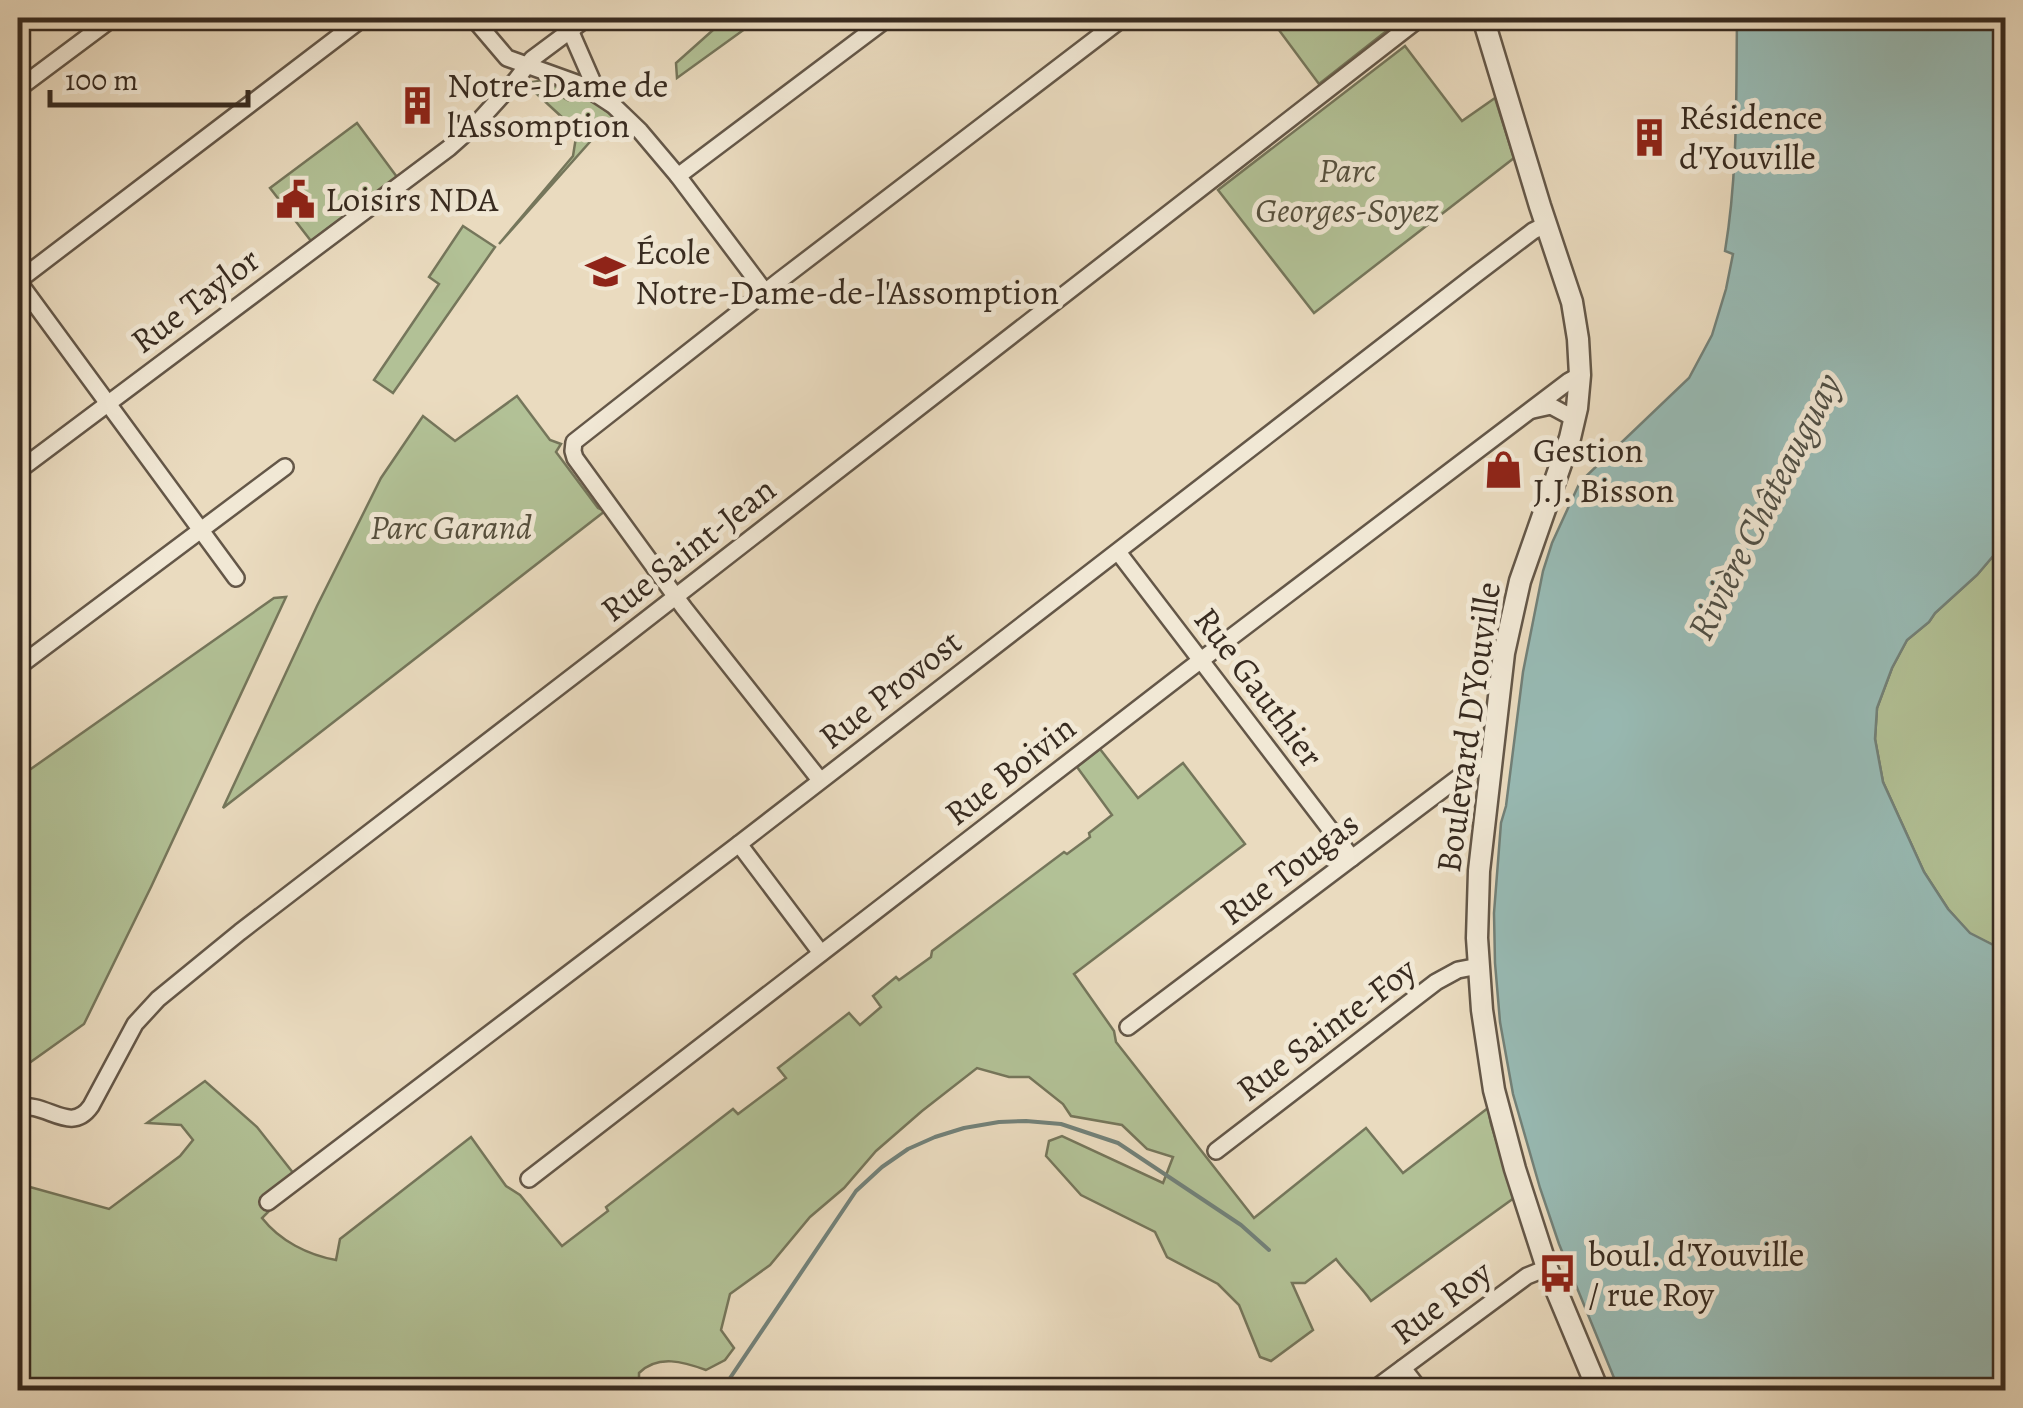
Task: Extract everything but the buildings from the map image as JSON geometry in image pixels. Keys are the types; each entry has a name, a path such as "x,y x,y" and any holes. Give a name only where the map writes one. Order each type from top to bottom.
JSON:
{"street":[{"path":"18,89 113,18"},
{"path":"236,578 18,281 363,18"},
{"path":"473,18 507,58 598,94 640,130 766,292"},
{"name":"Rue Taylor","path":"18,471 449,148 477,123 537,54 587,18"},
{"path":"678,176 888,18"},
{"path":"820,780 676,596 580,464 574,442 1123,18"},
{"name":"Rue Saint-Jean","path":"18,1108 31,1106 72,1120 82,1116 135,1024 158,998 1420,18"},
{"name":"Boulevard D'Youville","path":"1483,18 1572,302 1580,375 1566,454 1520,580 1504,653 1478,871 1478,966 1484,1031 1498,1109 1547,1268 1598,1390"},
{"path":"570,30 598,94"},
{"name":"Rue Provost","path":"268,1202 1547,224"},
{"name":"Rue Boivin","path":"529,1179 1202,660 1580,375"},
{"path":"1529,411 1552,406 1575,418"},
{"path":"18,667 285,467"},
{"name":"Rue Gauthier","path":"1118,552 1352,858"},
{"name":"Rue Tougas","path":"1128,1027 1458,778 1490,763"},
{"path":"739,844 821,953"},
{"name":"Rue Sainte-Foy","path":"1216,1150 1436,982 1458,970 1478,966"},
{"name":"Rue Roy","path":"1373,1390 1527,1276 1547,1268"},
{"path":"1403,1368 1420,1390"}],"green space":[{"path":"721,18 760,18 677,78 676,63 722,22"},
{"name":"Parc Georges-Soyez","path":"1270,18 1403,18 1319,84"},
{"name":"Parc Georges-Soyez","path":"1405,46 1462,121 1495,98 1514,158 1314,313 1218,190"},
{"path":"539,81 561,88 562,97 568,100 573,92 613,116 499,244 573,156 577,131 525,83"},
{"path":"357,123 397,177 311,241 270,188"},
{"path":"463,226 495,247 393,393 374,380 439,284 429,277"},
{"name":"Parc Garand","path":"517,396 550,440 561,444 556,452 598,508 605,511 223,808 381,478 423,416 455,441"},
{"path":"2005,542 2005,951 1970,934 1924,872 1883,782 1875,739 1877,708 1907,640 1977,575"},
{"path":"286,597 84,1024 18,1071 18,778 274,598"},
{"path":"1100,749 1138,798 1183,763 1245,844 1074,974 1114,1031 1116,1042 1254,1218 1366,1128 1403,1173 1488,1108 1514,1198 1371,1301 1336,1259 1305,1283 1292,1283 1313,1330 1271,1361 1260,1357 1239,1305 1218,1284 1167,1257 1155,1232 1081,1195 1046,1156 1049,1141 1062,1136 1163,1183 1173,1157 1147,1149 1122,1125 1071,1116 1063,1104 1029,1077 1009,1077 977,1068 876,1151 844,1188 810,1217 770,1265 730,1294 721,1330 734,1348 725,1360 706,1370 680,1362 654,1363 639,1373 639,1390 18,1390 18,1212 30,1187 109,1209 180,1156 193,1140 181,1125 147,1123 205,1081 257,1127 294,1174 261,1199 269,1211 262,1218 277,1234 305,1251 336,1260 340,1239 471,1137 506,1186 520,1195 562,1246 733,1109 738,1114 786,1078 778,1068 849,1013 860,1025 881,1007 873,996 896,977 899,980 931,957 932,951 1064,852 1067,854 1090,837 1089,833 1112,815 1077,767"}],"water":[{"name":"Rivière Châteauguay","path":"1737,18 2005,18 2005,542 1977,575 1907,640 1877,708 1875,739 1883,782 1924,872 1948,909 1970,933 2005,951 2005,1390 1619,1390 1559,1244 1513,1094 1500,1022 1494,913 1501,823 1523,672 1543,571 1580,482 1689,378 1712,335 1733,254 1725,251 1734,164"}],"waterway":[{"path":"722,1390 856,1191 908,1149 964,1128 999,1122 1061,1124 1118,1143 1241,1225 1269,1250"}],"place":[{"name":"Notre-Dame de l'Assomption","path":"417,105"},
{"name":"Résidence d'Youville","path":"1649,137"},
{"name":"Loisirs NDA","path":"295,199"},
{"name":"École Notre-Dame-de-l'Assomption","path":"605,272"},
{"name":"Gestion J.J. Bisson","path":"1503,470"},
{"name":"boul. d'Youville / rue Roy","path":"1558,1274"}]}
